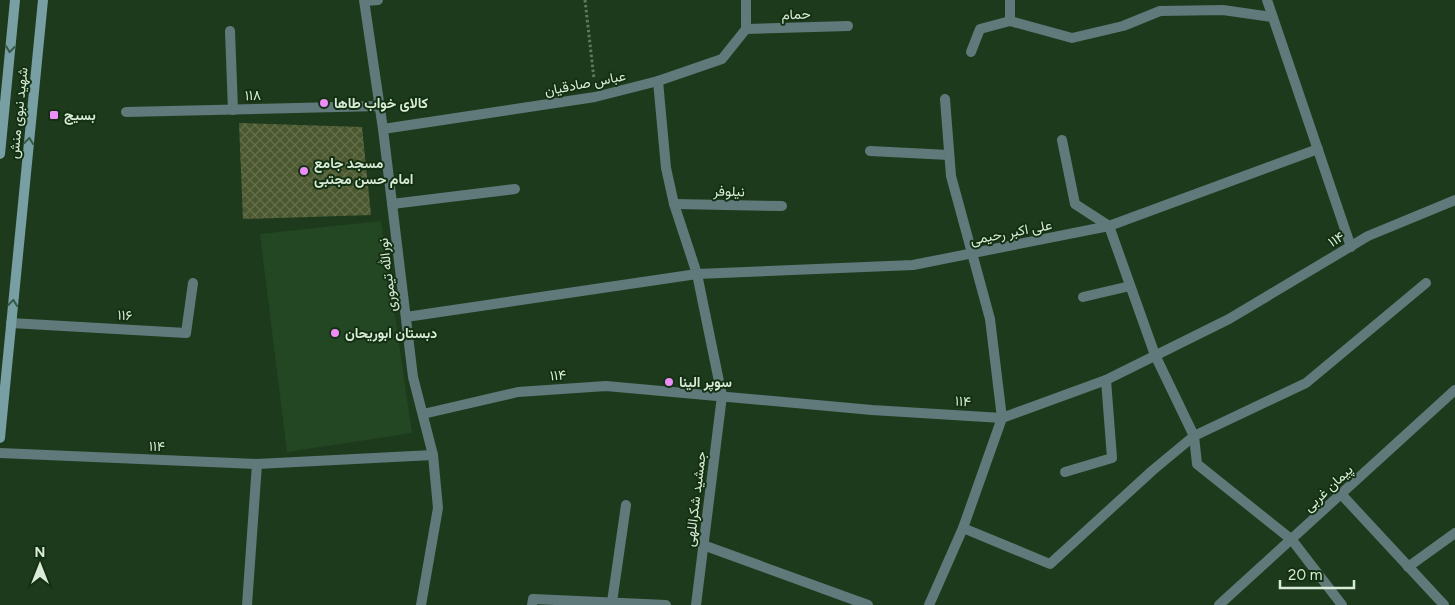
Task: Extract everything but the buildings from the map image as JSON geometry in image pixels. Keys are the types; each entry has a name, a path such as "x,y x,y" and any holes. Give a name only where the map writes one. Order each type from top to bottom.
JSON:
{"main road":[{"name":"شهید نبوی منش","path":"0,154 15,0"},
{"name":"شهید نبوی منش","path":"0,438 43,0"}],"street":[{"path":"364,1 378,0"},
{"path":"746,0 746,29"},
{"path":"1010,0 1010,22"},
{"path":"1267,0 1351,246"},
{"name":"نورالله تیموری","path":"364,1 380,106 413,376 433,455 438,508 421,605"},
{"path":"971,52 980,29 1010,22 1072,38 1122,26 1160,11 1222,10 1272,17"},
{"name":"حمام","path":"746,29 848,26"},
{"name":"عباس صادقیان","path":"383,129 596,97 658,81 722,59 746,29"},
{"path":"230,31 233,110"},
{"name":"جمشید شکراللهی","path":"658,81 666,168 674,204 697,274 722,396 696,605"},
{"path":"929,605 963,528 1002,418 990,319 951,176 945,99"},
{"name":"۱۱۸","path":"126,112 380,106"},
{"path":"1062,140 1076,204 1109,226 1155,355 1194,436 1197,464 1292,540 1342,605"},
{"name":"علی اکبر رحیمی","path":"406,317 697,274 913,265 1109,226 1318,150"},
{"path":"870,152 949,155"},
{"path":"392,204 515,189"},
{"name":"۱۱۴","path":"423,414 518,392 606,386 872,410 1002,418 1106,380 1229,319 1368,236 1455,200"},
{"name":"نیلوفر","path":"674,204 782,206"},
{"name":"۱۱۶","path":"11,322 186,333 193,283"},
{"path":"963,528 1050,564 1153,470 1194,436 1306,383 1426,283"},
{"path":"1083,296 1130,286"},
{"path":"1065,472 1112,458 1106,380"},
{"name":"پیمان غربی","path":"1219,605 1455,390"},
{"name":"۱۱۴","path":"0,453 257,464 433,455"},
{"path":"248,605 257,464"},
{"path":"1341,494 1444,605"},
{"path":"612,602 626,505"},
{"path":"1408,567 1455,533"},
{"path":"703,545 868,605"},
{"path":"532,605 533,599 666,605"}],"path":[{"path":"585,0 596,97"}],"shaded area":[{"name":"دبستان ابوریحان","path":"381,221 412,433 287,452 260,234"}],"place":[{"name":"کالای خواب طاها","path":"324,103"},
{"name":"بسیج","path":"54,115"},
{"name":"مسجد جامع امام حسن مجتبی","path":"304,171"},
{"name":"دبستان ابوریحان","path":"335,333"},
{"name":"سوپر الینا","path":"669,382"}]}
